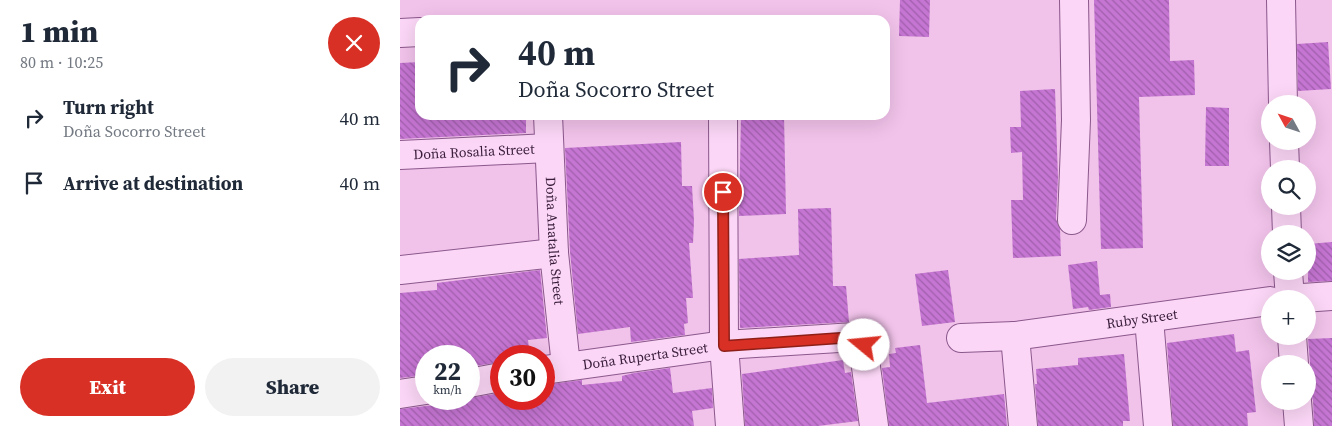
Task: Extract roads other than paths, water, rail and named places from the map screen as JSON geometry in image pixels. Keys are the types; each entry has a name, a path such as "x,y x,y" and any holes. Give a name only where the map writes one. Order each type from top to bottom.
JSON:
{"street":[{"path":"1072,220 1076,120 1074,0"},
{"path":"1281,0 1283,95"},
{"path":"400,33 415,32"},
{"name":"Doña Anatalia Street","path":"548,120 554,253 555,345"},
{"path":"723,120 724,346 730,426"},
{"name":"Doña Rosalia Street","path":"400,156 548,148"},
{"path":"400,270 554,253"},
{"path":"1316,297 1332,296"},
{"name":"Ruby Street","path":"961,338 1015,336 1261,302"},
{"path":"1149,319 1158,426"},
{"path":"1015,336 1023,426"},
{"name":"Doña Ruperta Street","path":"555,368 724,346 855,337 860,339 864,345 874,426"},
{"path":"400,394 415,392"},
{"path":"1298,410 1299,426"}]}
